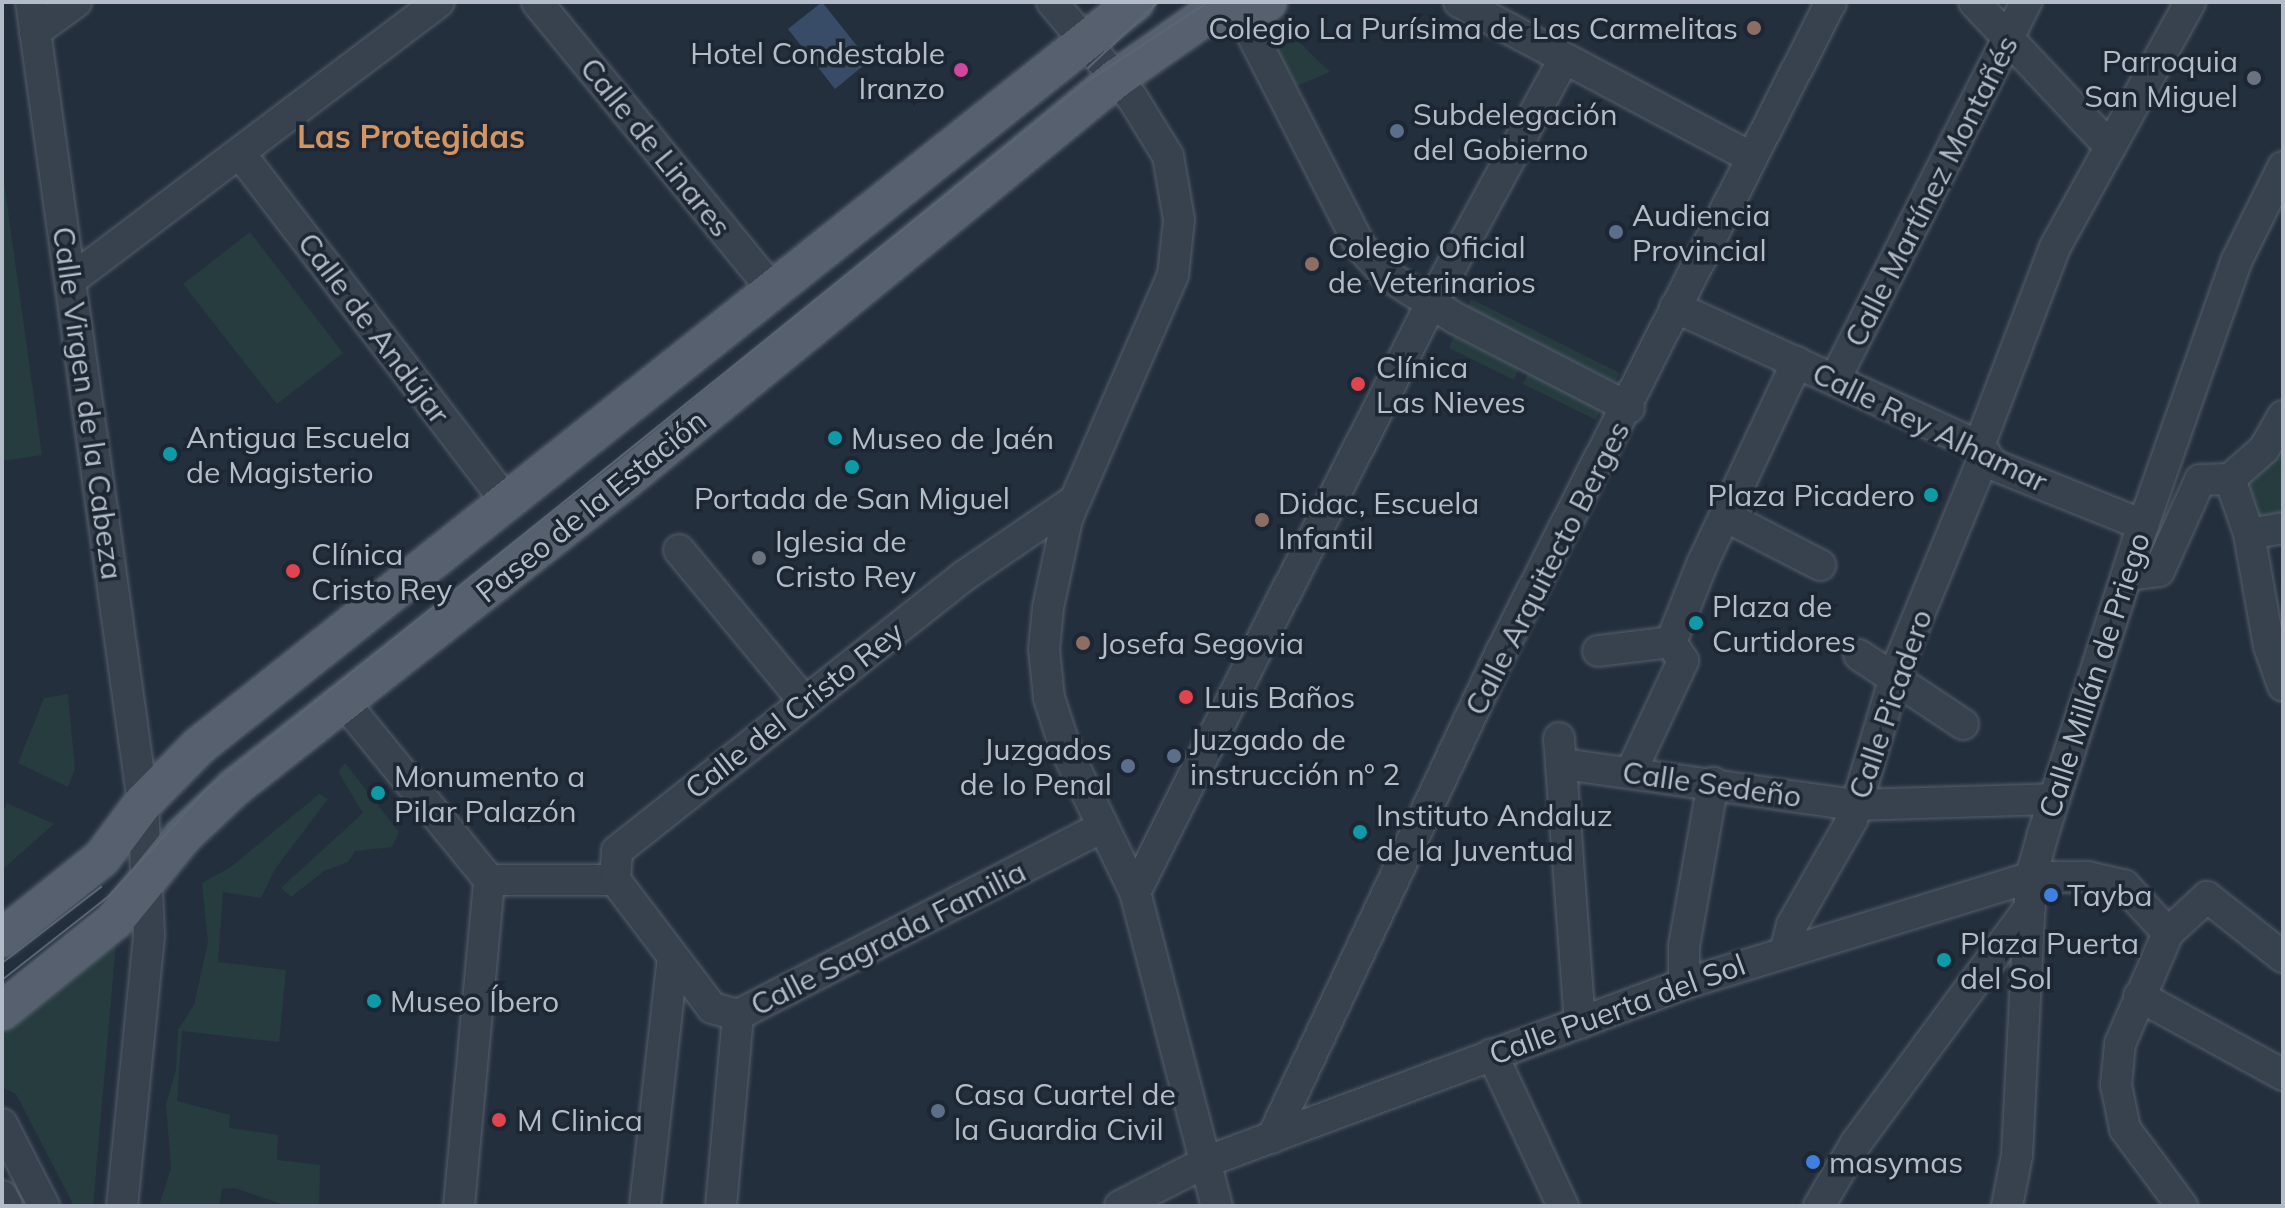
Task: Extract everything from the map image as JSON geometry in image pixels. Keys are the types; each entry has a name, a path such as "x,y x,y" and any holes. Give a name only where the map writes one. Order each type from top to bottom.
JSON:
{"main road":[{"name":"Paseo de la Estación","path":"2,938 102,858 143,803 199,746 506,501 775,293 1135,2"},
{"name":"Paseo de la Estación","path":"2,1011 114,921 148,884 183,836 235,787 1117,78 1200,20 1255,7"}],"street":[{"name":"Calle Virgen de la Cabeza","path":"31,2 143,803 149,936 122,1206"},
{"path":"35,32 76,2"},
{"path":"71,280 242,156 439,2"},
{"name":"Calle de Linares","path":"537,2 775,293"},
{"path":"1052,2 1117,78 1168,156 1179,220 1173,275 1075,500 1048,608 1044,649 1049,698 1102,827 1135,892 1208,1161 1217,1206"},
{"path":"1459,2 1752,158"},
{"name":"Calle Arquitecto Berges","path":"1272,1138 1501,652 1629,408 1675,307 1831,2"},
{"path":"1974,2 2110,147"},
{"name":"Calle Martínez Montañés","path":"1835,379 2026,2"},
{"name":"Calle Picadero","path":"1786,949 1792,925 1852,820 1895,677 2055,247 2190,2"},
{"path":"1255,7 1360,246 1385,274 1431,304 1629,408"},
{"path":"1135,892 1431,304 1564,59"},
{"name":"Calle de Andújar","path":"242,156 506,501"},
{"name":"Calle Millán de Priego","path":"2007,1206 2017,1155 2031,892 2053,799 2143,525 2236,262 2283,167"},
{"name":"Calle Rey Alhamar","path":"1675,307 1982,450 1994,465 2143,525"},
{"path":"1671,642 1703,562 1727,517 1797,362"},
{"path":"2127,575 2159,571 2200,480 2230,479 2264,449 2283,416"},
{"path":"2230,479 2249,534 2269,646 2283,686"},
{"name":"Calle del Cristo Rey","path":"615,880 617,851 964,576 1075,500"},
{"path":"1727,517 1820,565"},
{"path":"2249,534 2283,528"},
{"path":"679,550 804,701"},
{"path":"1598,651 1671,642"},
{"path":"1631,772 1683,661 1671,642"},
{"path":"1859,655 1963,724"},
{"path":"344,702 489,880 459,1206"},
{"name":"Calle Sedeño","path":"1580,1023 1561,751 1631,772 1855,805 2053,799"},
{"path":"1684,984 1684,946 1713,783"},
{"name":"Calle Sagrada Familia","path":"615,880 712,1008 738,1015 1102,827"},
{"name":"Calle Puerta del Sol","path":"1120,1206 1208,1161 1492,1054 1786,949 2088,877 2124,885 2168,933"},
{"path":"489,880 615,880"},
{"path":"1819,1206 1856,1143 2031,892"},
{"path":"2182,1206 2125,1129 2116,1085 2120,1044 2139,996 2168,933 2207,897 2283,957"},
{"path":"645,1206 673,958"},
{"path":"2139,996 2283,1075"},
{"path":"721,1206 738,1015"},
{"path":"1492,1054 1563,1206"},
{"path":"2,1124 44,1206"},
{"path":"2,1196 7,1206"}],"green space":[{"path":"1298,41 1330,72 1297,86 1275,47"},
{"path":"2,168 42,455 2,461"},
{"path":"250,232 343,353 277,404 183,284"},
{"path":"1471,299 1620,373 1615,382 1467,307"},
{"path":"1454,336 1519,368 1514,380 1449,348"},
{"path":"1528,373 1601,408 1596,420 1523,384"},
{"path":"2283,425 2283,522 2255,525 2236,480"},
{"path":"68,694 75,769 68,787 18,763 44,698"},
{"path":"345,763 399,832 392,847 355,851 348,862 324,871 291,897 281,888 363,813 338,772"},
{"path":"319,794 328,799 275,869 261,898 223,892 218,962 286,970 279,1042 182,1031 177,1101 230,1115 229,1128 278,1135 277,1160 320,1165 319,1206 282,1204 234,1188 222,1189 219,1206 159,1206 171,1168 166,1104 176,1070 178,1030 194,1005 208,942 202,883 231,867"},
{"path":"7,803 54,824 2,870 2,815"},
{"path":"116,943 93,1206 74,1206 16,1094 2,1087 2,1023"}],"water":[{"path":"822,2 869,61 835,89 788,29"}],"tram line":[{"path":"1088,68 1158,2"},
{"path":"2,980 109,896 206,790 1089,80 1208,2"},
{"path":"2,963 101,887"}],"place":[{"name":"Colegio La Purísima de Las Carmelitas","path":"1754,28"},
{"name":"Hotel Condestable Iranzo","path":"961,70"},
{"name":"Parroquia San Miguel","path":"2254,78"},
{"name":"Subdelegación del Gobierno","path":"1397,131"},
{"name":"Audiencia Provincial","path":"1616,232"},
{"name":"Colegio Oficial de Veterinarios","path":"1312,264"},
{"name":"Clínica Las Nieves","path":"1358,384"},
{"name":"Museo de Jaén","path":"835,438"},
{"name":"Antigua Escuela de Magisterio","path":"170,454"},
{"name":"Portada de San Miguel","path":"852,467"},
{"name":"Plaza Picadero","path":"1931,495"},
{"name":"Didac, Escuela Infantil","path":"1262,520"},
{"name":"Iglesia de Cristo Rey","path":"759,558"},
{"name":"Clínica Cristo Rey","path":"293,571"},
{"name":"Plaza de Curtidores","path":"1696,623"},
{"name":"Josefa Segovia","path":"1083,643"},
{"name":"Luis Baños","path":"1186,697"},
{"name":"Juzgado de instrucción nº 2","path":"1174,756"},
{"name":"Juzgados de lo Penal","path":"1128,766"},
{"name":"Monumento a Pilar Palazón","path":"378,793"},
{"name":"Instituto Andaluz de la Juventud","path":"1360,832"},
{"name":"Tayba","path":"2051,895"},
{"name":"Plaza Puerta del Sol","path":"1944,960"},
{"name":"Museo Íbero","path":"374,1001"},
{"name":"Casa Cuartel de la Guardia Civil","path":"938,1111"},
{"name":"M Clinica","path":"499,1120"},
{"name":"masymas","path":"1813,1162"}],"district":[{"name":"Las Protegidas","path":"411,136"}]}
